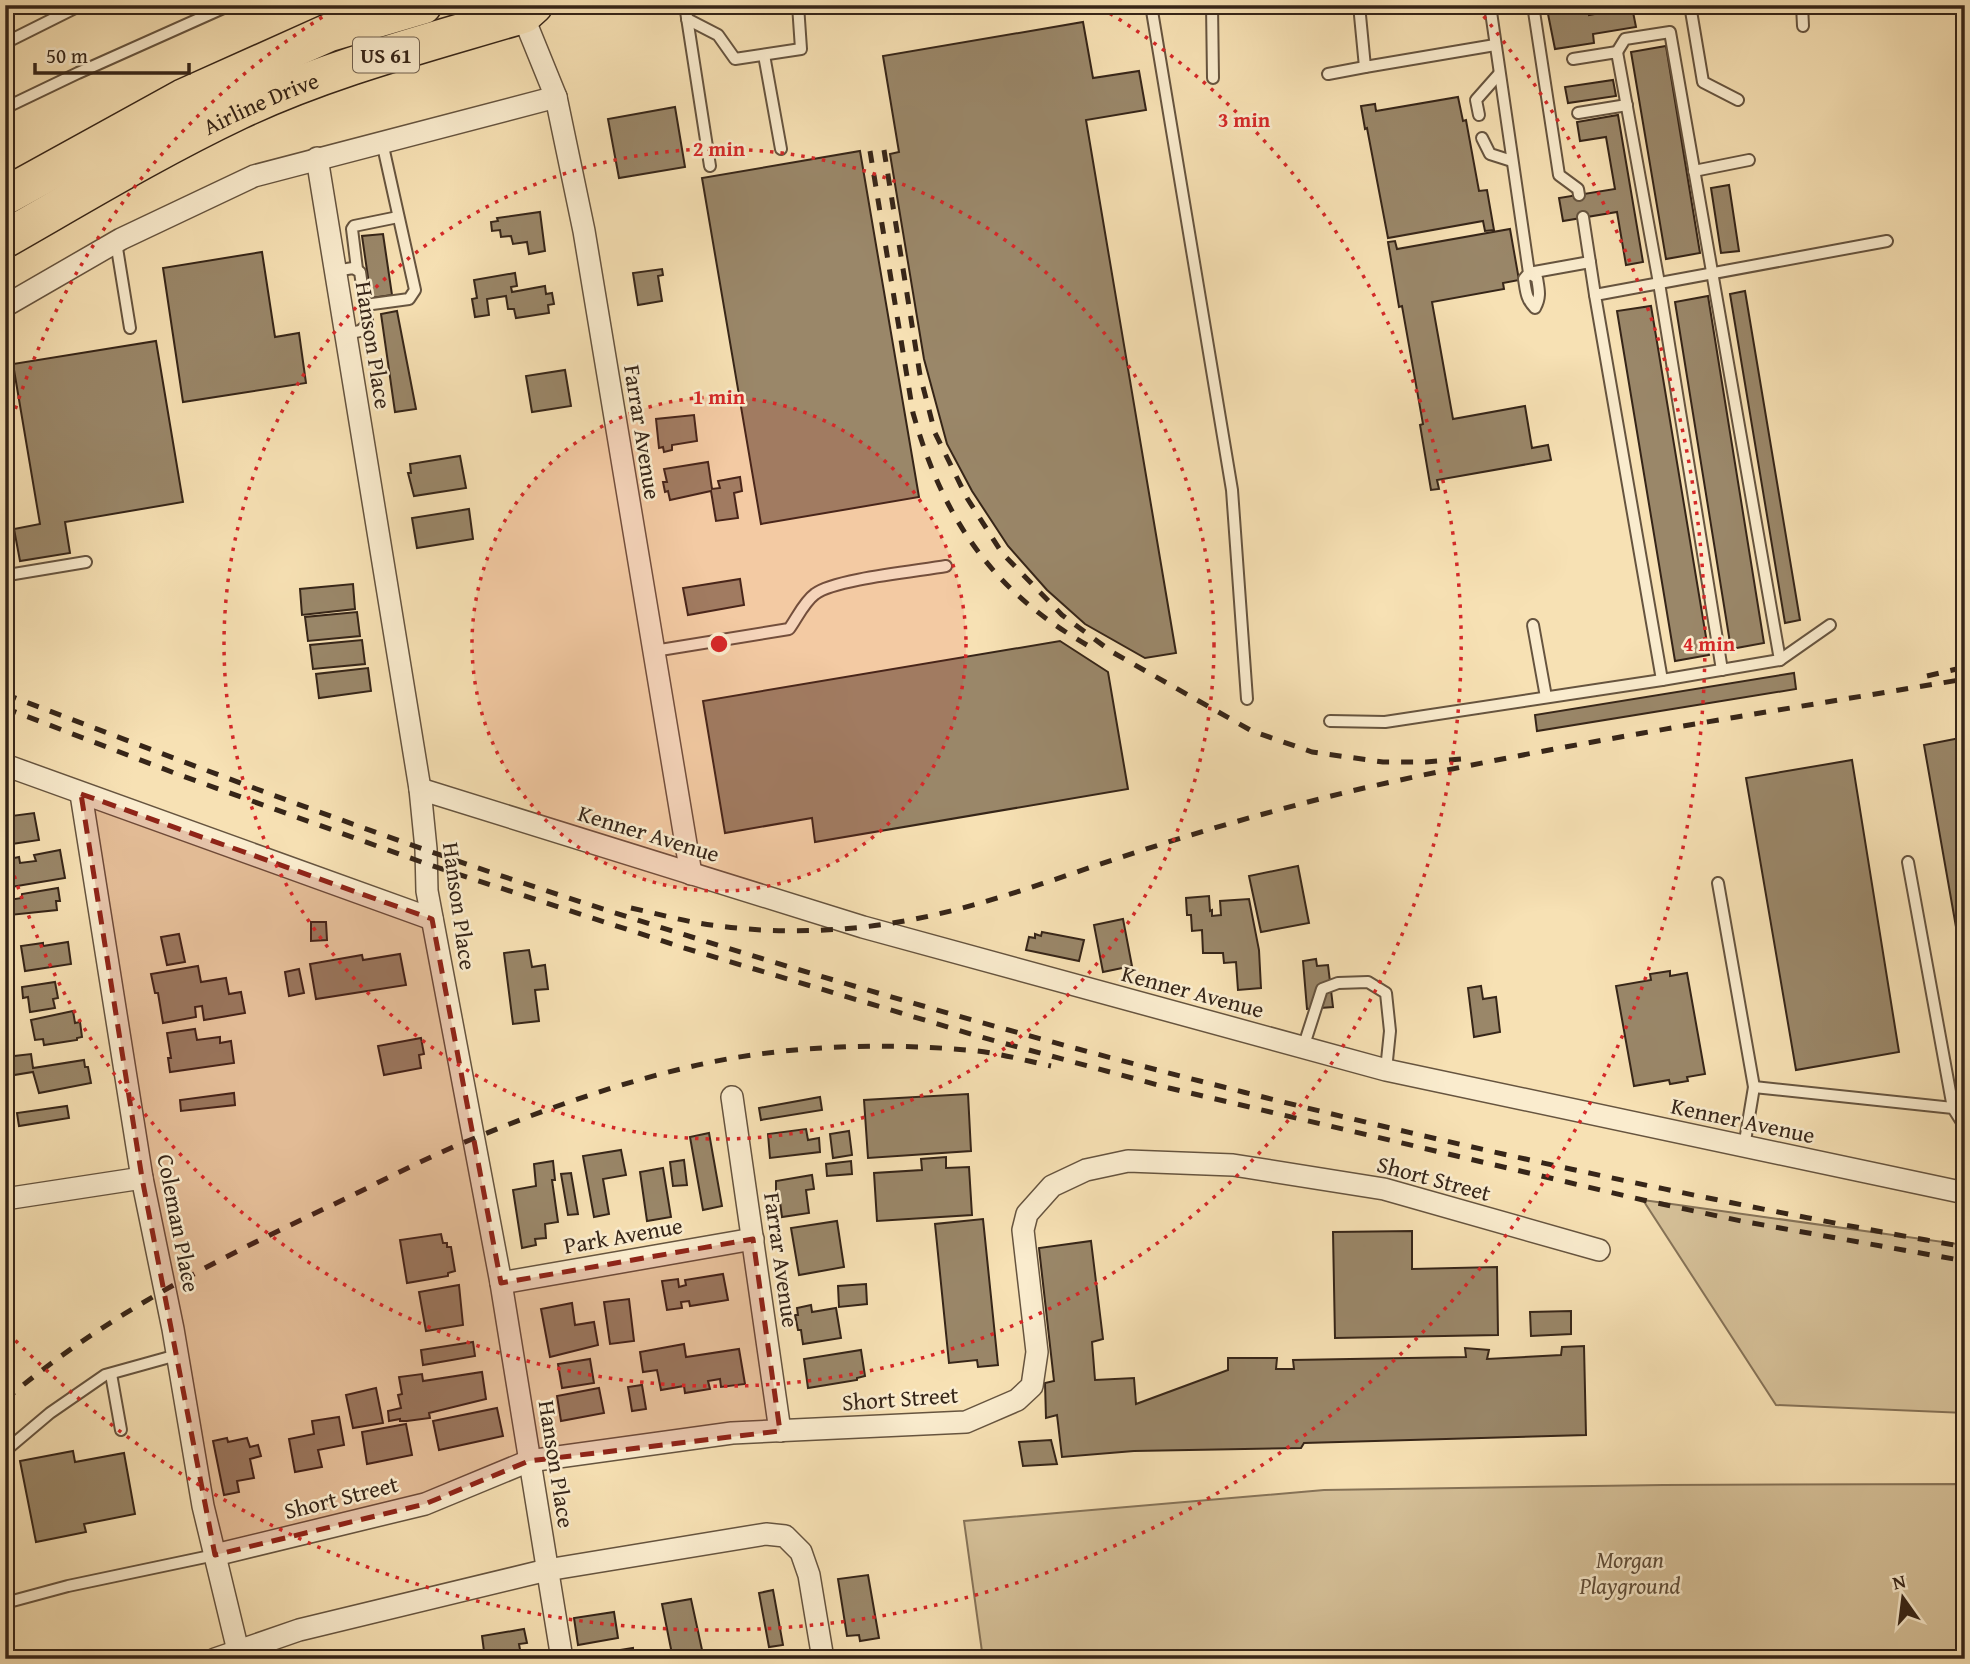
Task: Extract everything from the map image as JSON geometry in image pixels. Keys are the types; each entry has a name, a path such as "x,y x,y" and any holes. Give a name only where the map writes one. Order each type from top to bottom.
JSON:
{"highway":[{"name":"Airline Drive","path":"5,196 183,98 328,33 423,5"},
{"name":"Airline Drive","path":"5,239 128,169 240,111 300,86 526,8"}],"street":[{"name":"Farrar Avenue","path":"526,8 556,97 584,231 691,874"},
{"path":"5,306 116,242 254,176 556,97"},
{"name":"Hanson Place","path":"317,158 419,789 426,849 427,891 501,1283 562,1659"},
{"path":"5,765 432,919"},
{"name":"Kenner Avenue","path":"419,789 863,927 1387,1070 1965,1193"},
{"name":"Coleman Place","path":"82,794 142,1178 203,1506 239,1655"},
{"name":"Farrar Avenue","path":"732,1097 780,1431"},
{"name":"Short Street","path":"215,1555 425,1504 529,1461 732,1433 966,1422 1017,1400 1032,1386 1037,1352 1023,1230 1027,1214 1052,1186 1086,1170 1128,1161 1233,1165 1384,1189 1599,1250"},
{"path":"5,1199 142,1178"},
{"name":"Park Avenue","path":"501,1283 753,1239"},
{"path":"215,1659 239,1655 299,1630 547,1570 766,1534 785,1536 801,1552 809,1575 823,1659"}],"lane":[{"path":"5,43 81,5"},
{"path":"5,108 78,72 230,5"},
{"path":"685,5 710,166"},
{"path":"687,19 718,35 736,59 801,49 798,5"},
{"path":"1151,5 1232,490 1247,699"},
{"path":"1212,5 1213,78"},
{"path":"1359,5 1365,67"},
{"path":"1490,5 1529,273 1590,262"},
{"path":"1533,5 1559,175 1578,189 1579,195"},
{"path":"1690,5 1703,82 1738,100"},
{"path":"1802,5 1803,26"},
{"path":"1963,5 1965,181"},
{"path":"1722,670 1659,283 1617,52 1625,39 1670,32 1780,660"},
{"path":"1328,74 1495,45"},
{"path":"1573,59 1617,52"},
{"path":"764,55 781,149"},
{"path":"1479,116 1476,100 1499,74"},
{"path":"1578,113 1627,105"},
{"path":"1482,138 1490,154 1512,161"},
{"path":"365,305 408,299 415,290 382,142"},
{"path":"1694,171 1749,160"},
{"path":"345,334 360,331 366,326 352,229 354,226 398,217"},
{"path":"1583,217 1662,680"},
{"path":"1595,295 1887,241"},
{"path":"116,242 130,328"},
{"path":"335,271 357,269"},
{"path":"5,570 14,574 86,562"},
{"path":"654,651 789,629 817,592 848,582 946,566"},
{"path":"1533,625 1546,697"},
{"path":"1330,721 1385,722 1780,660 1829,625"},
{"path":"1908,862 1953,1108 1965,1127"},
{"path":"1718,883 1754,1087 1744,1148"},
{"path":"1303,1048 1322,989 1338,983 1368,982 1386,993 1390,1031 1387,1070"},
{"path":"1754,1087 1953,1108"},
{"path":"5,1451 50,1413 111,1374 177,1355"},
{"path":"111,1374 121,1430"},
{"path":"5,1603 68,1586 215,1555"}],"highlighted area":[{"path":"81,794 432,919 501,1283 753,1239 780,1431 529,1461 425,1504 215,1555 142,1178"}],"green space":[{"path":"1643,1200 1965,1245 1965,1413 1776,1405"},
{"name":"Morgan Playground","path":"1965,1484 1965,1659 983,1659 964,1521 1324,1490"}],"building":[{"path":"1588,7 1589,15 1632,7 1636,27 1593,34 1594,43 1555,49 1548,14"},
{"path":"1083,22 1093,78 1139,71 1146,110 1086,120 1176,653 1145,658 1085,624 1047,590 1008,546 972,491 947,444 924,359 890,154 899,152 883,56"},
{"path":"1666,46 1700,253 1666,259 1631,52"},
{"path":"1613,80 1616,96 1568,103 1565,87"},
{"path":"1458,97 1463,121 1466,120 1479,191 1487,190 1494,230 1485,231 1483,221 1388,238 1361,106 1375,104 1376,111"},
{"path":"675,107 685,167 619,178 608,119"},
{"path":"1618,115 1643,262 1626,265 1617,212 1563,221 1559,198 1615,189 1606,137 1580,141 1577,122"},
{"path":"860,151 919,497 761,524 702,178"},
{"path":"1729,185 1739,251 1721,253 1711,188"},
{"path":"540,212 545,251 529,254 527,242 513,244 511,236 501,237 500,230 492,231 491,222 498,221 497,218"},
{"path":"1510,229 1519,280 1503,283 1504,289 1432,302 1453,419 1525,406 1532,448 1548,445 1551,460 1437,480 1439,489 1431,490 1420,425 1423,424 1388,242 1395,241 1397,249"},
{"path":"383,234 392,295 371,298 362,236"},
{"path":"262,252 275,337 299,333 306,383 183,402 163,268"},
{"path":"662,269 663,275 658,276 662,301 638,305 633,273"},
{"path":"515,273 517,286 511,287 512,292 545,286 546,294 552,293 554,304 548,305 549,313 516,318 514,309 508,309 506,296 487,299 489,315 475,317 472,299 477,298 474,280"},
{"path":"1745,291 1800,620 1785,623 1730,294"},
{"path":"1708,296 1764,643 1731,649 1675,302"},
{"path":"1651,306 1709,655 1675,661 1617,311"},
{"path":"397,311 416,409 395,412 381,314"},
{"path":"156,341 183,502 65,522 70,553 20,561 14,529 40,524 13,364"},
{"path":"565,370 571,406 532,412 526,376"},
{"path":"694,415 697,441 672,445 672,450 664,452 663,447 659,448 656,419"},
{"path":"460,456 466,488 414,496 408,473 411,473 410,464"},
{"path":"708,462 712,489 720,488 718,481 740,477 742,491 734,493 738,518 716,521 711,491 670,500 668,491 665,492 663,482 667,482 664,469"},
{"path":"469,509 473,539 417,548 412,518"},
{"path":"740,579 744,605 688,615 683,588"},
{"path":"353,584 355,609 302,615 300,589"},
{"path":"357,612 360,636 308,641 305,617"},
{"path":"362,640 365,664 313,669 310,645"},
{"path":"1060,641 1108,672 1128,789 815,842 812,818 725,833 703,701"},
{"path":"368,668 371,691 319,698 316,674"},
{"path":"1794,673 1796,689 1537,731 1535,715"},
{"path":"1965,737 1965,978 1924,745"},
{"path":"1852,760 1899,1052 1796,1070 1746,778"},
{"path":"11,813 12,816 34,813 39,840 5,845 5,814"},
{"path":"60,850 65,878 5,888 5,860 19,857 20,863 36,861 34,855"},
{"path":"1298,866 1309,923 1261,932 1249,876"},
{"path":"58,888 60,901 56,901 57,910 10,915 8,900 22,898 22,894"},
{"path":"1209,896 1212,916 1221,915 1220,901 1249,899 1259,950 1261,988 1238,990 1236,962 1224,963 1223,953 1203,953 1202,930 1192,931 1186,898"},
{"path":"1123,919 1132,966 1103,972 1094,925"},
{"path":"311,922 326,922 327,940 311,941"},
{"path":"1042,932 1084,940 1079,961 1026,950 1029,937 1035,938 1035,934 1041,936"},
{"path":"179,934 185,962 167,965 161,937"},
{"path":"68,942 71,964 25,971 21,946"},
{"path":"529,950 532,967 545,965 548,989 535,990 539,1021 513,1024 504,953"},
{"path":"400,954 406,985 316,999 310,964 362,955 363,960"},
{"path":"1316,959 1317,966 1328,965 1333,1007 1307,1009 1303,961"},
{"path":"198,966 201,982 226,978 229,994 241,992 245,1013 204,1020 202,1006 195,1007 196,1017 163,1023 158,993 155,993 151,974"},
{"path":"299,969 304,993 289,996 285,972"},
{"path":"1670,971 1670,976 1687,973 1705,1074 1687,1077 1688,1081 1670,1084 1669,1080 1634,1086 1616,986 1651,980 1650,974"},
{"path":"55,982 58,998 53,999 55,1008 30,1012 28,997 23,998 22,987"},
{"path":"1481,986 1483,999 1496,997 1500,1032 1474,1037 1468,988"},
{"path":"73,1011 75,1023 80,1022 82,1037 44,1045 43,1039 35,1040 31,1020"},
{"path":"195,1029 197,1040 220,1037 220,1043 231,1041 234,1063 170,1072 167,1033"},
{"path":"421,1038 424,1054 419,1055 421,1068 384,1075 378,1046"},
{"path":"31,1054 33,1068 84,1060 91,1083 39,1093 33,1072 8,1076 6,1057"},
{"path":"234,1093 235,1105 181,1111 180,1100"},
{"path":"968,1094 971,1151 868,1158 864,1100"},
{"path":"820,1097 822,1110 761,1120 759,1108"},
{"path":"67,1106 69,1118 19,1126 17,1113"},
{"path":"806,1129 808,1140 819,1138 820,1152 770,1158 768,1134"},
{"path":"849,1131 852,1155 833,1158 830,1134"},
{"path":"709,1133 722,1206 703,1210 690,1137"},
{"path":"621,1150 626,1175 603,1179 609,1214 594,1217 583,1156"},
{"path":"946,1157 946,1168 969,1167 972,1215 877,1221 874,1173 922,1170 921,1159"},
{"path":"684,1160 687,1185 673,1186 670,1162"},
{"path":"553,1161 555,1180 552,1180 558,1222 545,1224 546,1238 535,1239 536,1245 522,1248 513,1190 536,1186 534,1164"},
{"path":"851,1161 852,1174 827,1176 826,1164"},
{"path":"663,1168 671,1217 647,1221 640,1172"},
{"path":"571,1173 578,1214 568,1215 561,1174"},
{"path":"812,1175 814,1189 806,1190 809,1213 782,1217 780,1202 776,1202 776,1181"},
{"path":"983,1219 998,1365 978,1367 977,1360 949,1363 935,1224"},
{"path":"837,1221 844,1267 799,1275 791,1228"},
{"path":"1412,1231 1412,1269 1497,1267 1498,1335 1335,1338 1333,1232"},
{"path":"441,1234 443,1243 451,1247 455,1271 448,1273 448,1276 407,1283 400,1240"},
{"path":"1091,1241 1103,1339 1092,1342 1095,1380 1134,1378 1136,1404 1228,1370 1228,1358 1277,1358 1276,1369 1294,1369 1293,1360 1466,1357 1465,1348 1489,1350 1487,1359 1561,1355 1562,1347 1584,1346 1586,1435 1304,1443 1301,1448 1134,1451 1062,1457 1057,1415 1046,1418 1045,1383 1054,1381 1039,1248"},
{"path":"723,1274 728,1300 690,1306 689,1301 681,1302 682,1308 667,1310 662,1281 678,1279 679,1287 686,1285 685,1280"},
{"path":"866,1284 867,1304 839,1307 838,1286"},
{"path":"459,1285 463,1325 426,1331 419,1292"},
{"path":"629,1299 634,1341 610,1344 604,1302"},
{"path":"572,1303 575,1325 594,1322 598,1345 550,1357 541,1309"},
{"path":"811,1305 812,1312 836,1308 841,1338 803,1344 795,1315 798,1315 797,1308"},
{"path":"1571,1311 1571,1334 1531,1336 1530,1312"},
{"path":"473,1342 475,1356 423,1365 421,1350"},
{"path":"684,1344 686,1357 739,1349 745,1384 721,1387 720,1379 708,1381 710,1389 685,1393 684,1386 661,1390 657,1370 643,1372 640,1352"},
{"path":"861,1350 865,1376 857,1380 808,1388 804,1359"},
{"path":"590,1359 594,1383 562,1388 558,1364"},
{"path":"482,1372 486,1399 429,1413 430,1418 389,1421 388,1411 401,1408 398,1395 402,1394 399,1377 422,1374 423,1381"},
{"path":"642,1385 646,1409 632,1411 628,1387"},
{"path":"376,1388 383,1423 353,1428 346,1395"},
{"path":"599,1388 604,1413 561,1421 557,1396"},
{"path":"497,1408 503,1436 439,1450 433,1421"},
{"path":"339,1417 344,1445 318,1450 322,1467 295,1472 289,1439 314,1434 312,1421"},
{"path":"406,1424 412,1455 367,1464 362,1432"},
{"path":"227,1438 228,1442 247,1438 250,1447 258,1445 261,1456 250,1459 254,1478 237,1481 239,1492 224,1495 213,1441"},
{"path":"1051,1440 1057,1464 1023,1466 1019,1442"},
{"path":"73,1451 75,1462 124,1453 135,1514 84,1524 86,1532 36,1542 20,1461"},
{"path":"868,1575 879,1638 860,1641 859,1635 847,1636 838,1579"},
{"path":"773,1590 783,1645 769,1647 759,1593"},
{"path":"691,1599 704,1659 673,1659 662,1604"},
{"path":"614,1612 618,1638 578,1645 574,1618"},
{"path":"524,1629 527,1643 519,1644 521,1655 485,1659 482,1636"},
{"path":"633,1648 634,1659 602,1659 601,1653"}],"railway":[{"path":"884,150 920,375 935,433 967,498 1002,553 1062,615 1112,652 1252,731 1312,752 1383,762 1462,759"},
{"path":"870,151 913,413 940,488 978,552 1002,580 1029,605 1096,650"},
{"path":"1927,676 1965,667"},
{"path":"631,908 698,923 759,930 822,930 899,922 969,906 1196,834 1364,788 1589,743 1965,679"},
{"path":"5,694 468,865 887,996 1244,1092 1423,1136 1603,1176 1965,1247"},
{"path":"5,708 177,774 427,864 681,947 981,1037 1169,1088 1643,1200 1741,1221 1965,1261"},
{"path":"5,1400 42,1370 119,1317 241,1249 456,1146 605,1090 719,1061 789,1051 861,1046 967,1050 1051,1066"}]}
